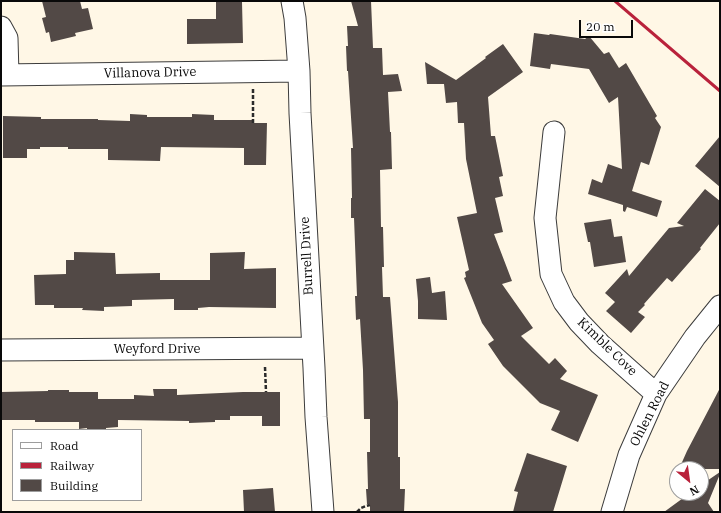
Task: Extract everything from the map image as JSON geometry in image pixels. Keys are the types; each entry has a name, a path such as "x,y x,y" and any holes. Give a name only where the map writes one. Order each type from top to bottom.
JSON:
{"street":[{"name":"Burrell Drive","path":"292,1 295,18 299,71 312,348 323,512"},
{"path":"1,27 7,38 5,75"},
{"name":"Villanova Drive","path":"5,75 299,71"},
{"name":"Kimble Cove","path":"554,132 545,218 551,274 564,302 578,322 600,344 656,394"},
{"name":"Ohlen Road","path":"612,512 629,455 656,394 695,337 720,306"},
{"name":"Weyford Drive","path":"1,350 312,348"}],"path":[{"path":"253,72 253,123"},
{"path":"265,349 266,392"},
{"path":"357,512 361,508 370,505"}],"building":[{"path":"42,1 80,1 82,9 88,8 93,29 75,33 76,36 51,42 49,32 46,33 42,18 46,17"},
{"path":"351,1 371,1 373,48 382,48 383,75 398,74 402,91 388,92 392,169 380,170 381,227 383,227 384,267 382,267 383,297 390,297 398,402 398,457 400,457 400,489 405,489 404,512 370,512 370,504 367,504 367,452 370,452 370,419 364,419 360,319 356,320 355,296 357,296 354,218 351,218 351,148 353,148 346,46 348,46 347,26 358,26"},
{"path":"216,2 242,2 243,43 187,44 187,19 216,19"},
{"path":"534,33 585,39 589,36 604,54 609,52 619,68 626,63 657,116 655,118 661,127 649,165 641,162 632,191 662,201 657,217 627,207 625,212 623,211 623,205 588,194 592,179 602,183 608,164 622,169 618,97 609,103 589,69 551,64 550,69 530,66"},
{"path":"503,44 523,72 488,97 491,136 495,136 503,176 499,177 503,196 495,198 503,232 494,234 512,281 502,284 533,328 521,336 549,364 555,358 567,371 560,379 598,395 578,442 551,430 560,411 540,403 503,366 488,344 494,340 482,323 464,278 466,277 465,272 469,270 457,217 477,213 466,159 464,123 458,123 457,102 446,103 444,84 427,84 425,62 456,80"},
{"path":"130,114 147,115 147,117 192,117 192,114 214,115 214,120 252,120 252,123 267,123 266,165 244,165 244,148 161,147 160,161 108,160 108,149 68,149 68,147 40,147 40,149 27,149 27,158 3,158 3,116 41,117 41,119 98,119 130,121"},
{"path":"720,136 720,187 695,166"},
{"path":"705,189 720,201 720,223 700,248 701,249 672,282 667,278 644,304 645,305 638,312 645,317 631,333 606,311 615,302 605,293 627,269 629,276 669,228 684,226 677,223"},
{"path":"611,219 614,237 622,236 626,262 594,267 590,242 588,242 584,223"},
{"path":"74,252 115,253 116,274 160,273 160,280 210,280 210,253 245,252 244,269 276,268 276,308 209,307 198,308 198,310 174,310 174,299 132,300 132,306 104,307 104,311 82,310 83,308 54,308 54,305 35,305 34,275 66,274 66,260 74,260"},
{"path":"430,277 432,293 445,291 447,320 418,319 416,279"},
{"path":"720,388 720,469 709,469 709,461 683,461"},
{"path":"153,389 177,389 177,395 280,392 280,426 262,426 262,416 230,416 230,420 189,423 189,421 118,420 118,427 106,429 79,429 79,422 1,420 1,392 69,390 69,392 98,392 98,399 134,399 134,395 154,396"},
{"path":"527,453 567,466 553,512 513,512 518,492 514,491"},
{"path":"720,472 709,501 709,480"},
{"path":"273,488 275,512 244,512 243,490"},
{"path":"679,501 709,501 708,503 714,512 664,512"}],"railway":[{"path":"615,1 720,91"}]}
